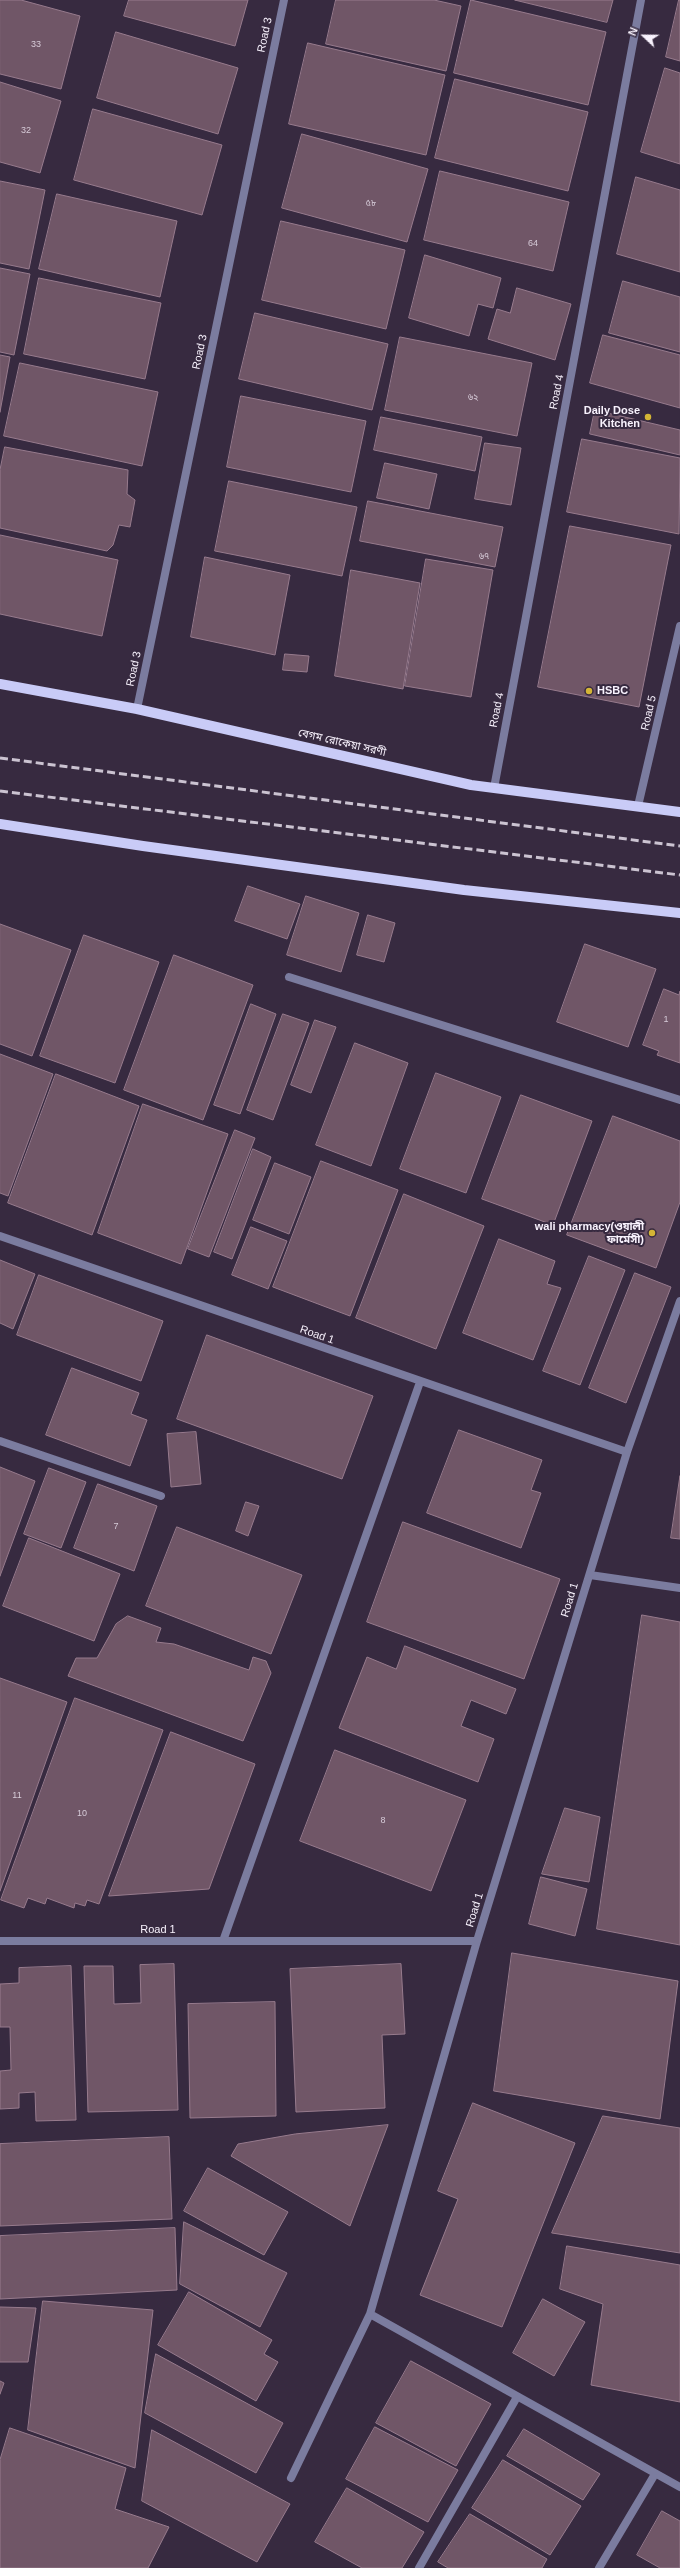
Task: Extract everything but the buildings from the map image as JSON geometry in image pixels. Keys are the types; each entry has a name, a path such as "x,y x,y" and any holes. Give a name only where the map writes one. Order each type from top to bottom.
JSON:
{"main road":[{"name":"বেগম রোকেয়া সরণী","path":"0,684 137,709 463,783 680,812"},
{"path":"0,824 143,846 464,890 680,913"}],"street":[{"name":"Road 3","path":"137,709 284,0"},
{"name":"Road 4","path":"494,788 641,0"},
{"name":"Road 5","path":"638,806 680,626"},
{"path":"288,976 680,1100"},
{"name":"Road 1","path":"0,1236 420,1382 627,1452"},
{"name":"Road 1","path":"0,1941 477,1941 627,1452 680,1300"},
{"path":"223,1941 420,1382"},
{"path":"0,1441 162,1496"},
{"path":"590,1574 680,1588"},
{"path":"290,2478 370,2314 477,1941"},
{"path":"370,2314 680,2487"},
{"path":"419,2568 518,2396"},
{"path":"599,2568 655,2474"}],"railway":[{"path":"0,758 680,846"},
{"path":"0,791 680,875"}],"place":[{"name":"Daily Dose Kitchen","path":"648,417"},
{"name":"HSBC","path":"589,691"},
{"name":"wali pharmacy(ওয়ালী ফার্মেসী)","path":"652,1233"}]}
